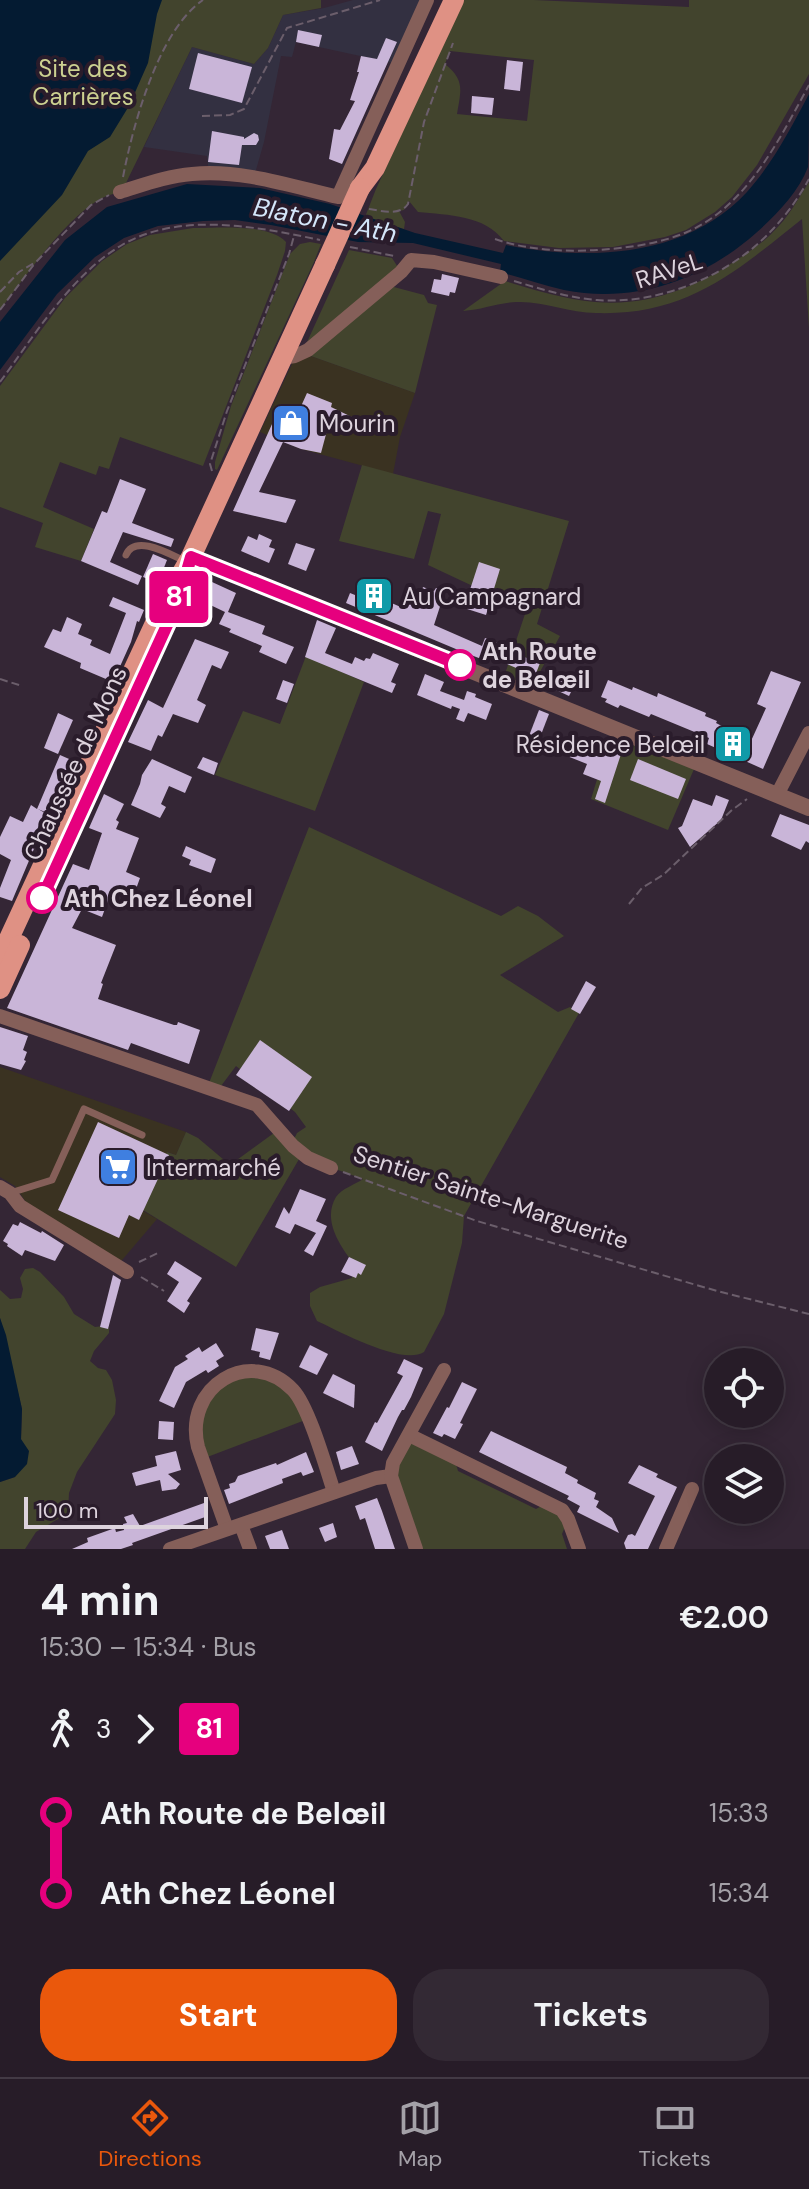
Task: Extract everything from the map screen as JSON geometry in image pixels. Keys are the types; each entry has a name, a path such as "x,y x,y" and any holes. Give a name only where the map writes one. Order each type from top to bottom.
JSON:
{"main road":[{"name":"Chaussée de Mons","path":"0,958 163,606 190,560 442,0"},
{"name":"Chaussée de Mons","path":"360,188 375,168 454,0"},
{"name":"Chaussée de Mons","path":"0,989 179,599 190,560"}],"street":[{"path":"120,192 199,173 254,177 338,197 427,0"},
{"path":"282,358 308,350 401,272 411,260 501,277"},
{"path":"190,560 809,808"},
{"path":"777,795 809,733"},
{"name":"Sentier Sainte-Marguerite","path":"0,1016 257,1105 293,1146 308,1158 331,1168"},
{"path":"5,1190 20,1206 127,1272"},
{"path":"416,1549 391,1476 393,1463 444,1370"},
{"path":"250,1549 234,1527 198,1447 195,1422 199,1405 217,1383 243,1372 259,1372 282,1380 291,1388 304,1406 334,1492"},
{"path":"409,1435 562,1510 579,1549"},
{"path":"170,1549 376,1478 391,1476"},
{"path":"666,1549 692,1489"}],"lane":[{"path":"126,555 132,546 154,547 190,560"},
{"path":"5,1190 52,1180 84,1109 142,1135"}],"path":[{"path":"0,310 36,262 91,205 104,196 120,192 128,149 146,90 174,30 190,9 203,0"},
{"path":"202,116 230,115 244,109 287,28 380,0"},
{"path":"367,209 399,211 408,204 424,122 455,38"},
{"path":"495,239 528,246 588,251 639,246 687,232 716,214 743,190 784,133 809,85"},
{"name":"RAVeL","path":"501,277 560,294 599,300 632,299 668,292 707,277 756,244 772,231 790,209 809,179"},
{"path":"0,382 80,280 124,244 162,229 207,225 251,227 325,241"},
{"path":"223,488 214,477 210,464 294,235"},
{"path":"339,245 411,260"},
{"path":"0,292 19,272 36,262"},
{"path":"0,679 22,686"},
{"path":"629,904 642,888 663,875 759,788"},
{"name":"Sentier Sainte-Marguerite","path":"331,1168 477,1221 717,1291 809,1314"},
{"path":"127,1272 145,1258 158,1253"},
{"path":"127,1272 164,1291"}],"shaded area":[{"path":"353,0 427,0 397,64 296,42 292,57 281,56 254,177 209,174 207,156 144,147 192,47 254,64 268,48 283,15"},
{"path":"308,355 415,393 400,437 393,474 301,449 260,432 293,362"},
{"path":"0,1067 186,1132 176,1155 168,1152 143,1211 157,1219 117,1266 30,1208 15,1186 0,1177"}],"green space":[{"name":"Site des Carrières","path":"0,0 321,0 321,8 283,15 268,48 254,64 192,47 124,191 100,199 73,220 0,310"},
{"path":"464,0 689,7 689,0 809,0 809,74 757,165 732,197 686,230 613,247 559,248 504,241 496,232 476,221 418,212 409,201 404,210 399,211 405,222 404,229 365,217","holes":["450,51 534,60 527,121 457,114 459,81 445,64"]},
{"path":"809,182 809,328 802,219 732,273 683,299 657,307 596,313 517,302 463,311 505,281 595,302 635,301 674,292 710,276 763,241 783,221"},
{"path":"193,228 255,229 278,236 286,242 277,275 203,466 120,437 109,469 99,466 96,475 60,462 43,507 94,529 81,561 35,547 43,523 0,507 0,386 65,298 102,261 127,244 150,235"},
{"path":"300,244 321,244 314,262 217,470 215,462 231,406 290,254"},
{"path":"349,250 392,258 399,269 303,351"},
{"path":"390,286 424,295 428,303 437,305 415,393 308,355"},
{"path":"362,465 569,521 537,624 560,636 528,693 502,683 526,611 428,565 441,514 428,511 414,559 339,541"},
{"path":"306,656 364,682 315,811 215,775 243,711 280,724"},
{"path":"613,728 697,762 668,830 591,799"},
{"path":"309,827 501,916 518,906 538,916 564,936 500,975 558,1012 570,1007 579,1013 464,1216 462,1243 444,1314 424,1352 414,1355 386,1351 340,1332 317,1321 310,1306 310,1293 352,1278 354,1264 334,1232 332,1206 338,1194 363,1179 302,1154 236,1267 143,1210 167,1152 176,1155 186,1132 198,1138 230,1165 278,1130 294,1139 306,1127 295,1112 236,1066 218,1090 209,1083"},
{"path":"33,1268 64,1297 74,1314 95,1327 109,1328 109,1333 90,1361 106,1370 112,1380 115,1414 77,1472 69,1493 68,1513 36,1532 25,1549 0,1549 0,1482 15,1477 22,1409 0,1318 0,1290 10,1299 21,1298 23,1289 20,1278 25,1269"},
{"path":"229,1376 282,1380 308,1419 202,1459 195,1422"},
{"path":"409,1435 454,1457 458,1471 536,1509 549,1502 568,1519 562,1534 567,1549 416,1549 393,1463"}],"water":[{"name":"Site des Carrières","path":"0,0 162,0 148,63 129,106 110,137 88,151 62,195 0,261"},
{"name":"Blaton - Ath","path":"809,94 808,167 792,195 771,219 735,250 714,264 667,284 642,291 590,293 540,284 500,272 501,264 413,243 358,242 235,220 158,226 124,238 95,257 57,294 0,370 0,322 65,240 107,207 187,184 260,188 330,204 415,233 503,253 506,245 570,253 635,249 666,242 723,214 747,192 765,169"},
{"path":"0,1318 22,1409 21,1439 29,1451 27,1464 15,1477 0,1482"}],"building":[{"path":"298,30 322,35 319,47 296,42"},
{"path":"386,38 397,42 342,164 329,159 334,129 340,130 355,101 350,100 361,56 377,59"},
{"path":"198,53 252,67 242,103 189,89"},
{"path":"507,60 523,62 520,91 504,89"},
{"path":"472,96 494,98 492,115 471,113"},
{"path":"212,131 244,139 254,133 259,140 256,145 242,145 239,165 208,162"},
{"path":"442,274 459,278 455,293 450,292 449,296 431,292 434,279 441,280"},
{"path":"307,393 332,403 331,407 356,419 353,431 329,423 321,453 283,442 259,492 296,500 286,523 233,511 281,404 298,413"},
{"path":"120,479 146,489 132,523 174,539 171,547 123,532 110,562 142,576 138,585 81,561 102,511 107,513"},
{"path":"259,534 272,540 269,547 275,549 269,563 241,551 248,536 257,540"},
{"path":"296,543 315,549 306,571 288,564"},
{"path":"153,554 167,560 158,583 143,577"},
{"path":"479,562 500,569 486,615 464,608"},
{"path":"373,581 385,586 380,598 403,608 407,592 420,596 423,587 445,591 434,625 482,646 485,638 540,663 535,676 486,655 484,660 463,652 346,603 350,593 365,599"},
{"path":"212,582 236,593 228,612 265,626 262,634 294,647 286,664 259,652 262,646 229,632 231,629 219,624 225,612 202,601"},
{"path":"113,597 144,610 113,682 80,668 81,663 44,647 53,629 61,632 67,617 82,624 78,634 92,640 90,645 110,654 126,613 109,606"},
{"path":"317,620 336,628 325,653 352,664 355,657 364,661 370,659 373,653 399,664 391,682 396,684 392,693 305,657"},
{"path":"195,639 229,652 221,669 212,665 197,700 206,705 198,723 173,714 151,751 128,742 148,700 163,708"},
{"path":"771,671 801,682 763,769 707,744 709,738 651,714 649,717 620,705 618,708 601,697 608,680 657,697 658,693 706,713 705,716 716,723 751,741 766,708 757,704"},
{"path":"425,674 444,682 440,691 464,700 467,691 492,704 486,720 468,713 464,722 456,719 460,709 452,706 451,709 417,695"},
{"path":"559,677 575,684 569,696 554,689"},
{"path":"283,680 294,684 287,703 276,699"},
{"path":"539,710 549,714 537,745 527,741"},
{"path":"58,713 73,720 58,754 44,748"},
{"path":"574,738 610,753 621,754 605,803 595,799 601,781 583,774 587,764 567,756"},
{"path":"60,755 76,762 52,815 38,809 45,813 31,842 36,844 12,901 0,897 0,888 11,860 0,854 0,837 10,816 23,822 31,805 37,809"},
{"path":"203,757 218,763 214,775 197,768"},
{"path":"152,759 192,777 185,793 169,786 161,804 166,807 160,818 131,805 142,775"},
{"path":"638,759 686,779 678,799 630,780"},
{"path":"104,794 124,804 116,820 119,822 116,829 139,838 126,872 140,878 132,900 111,892 102,917 82,909 72,928 116,945 98,999 174,1025 178,1022 200,1030 189,1064 131,1043 128,1050 7,1008 73,864 89,870 102,833 89,828"},
{"path":"716,795 729,800 721,820 690,847 678,828 682,826 693,799 712,806"},
{"path":"780,814 809,825 809,843 806,841 801,850 771,836"},
{"path":"186,846 216,859 211,873 189,865 191,860 182,856"},
{"path":"586,981 596,987 580,1014 571,1009"},
{"path":"0,1027 28,1036 23,1050 27,1052 26,1061 21,1070 0,1064"},
{"path":"260,1040 312,1077 289,1111 236,1075"},
{"path":"98,1122 169,1155 139,1220 129,1215 119,1238 58,1210"},
{"path":"300,1189 326,1199 316,1221 327,1226 313,1256 304,1251 316,1233 295,1224 290,1234 275,1227 284,1207 289,1214"},
{"path":"20,1222 64,1245 55,1261 25,1250 22,1256 7,1246 3,1241 13,1224 18,1226"},
{"path":"349,1257 366,1265 356,1278 341,1272"},
{"path":"175,1261 202,1278 187,1301 190,1303 184,1313 167,1301 179,1282 167,1274"},
{"path":"113,1275 121,1280 108,1329 100,1327"},
{"path":"256,1328 279,1333 270,1360 259,1357 260,1352 251,1350"},
{"path":"216,1343 224,1356 216,1361 219,1366 186,1382 174,1408 159,1401 175,1367 188,1359 185,1356 199,1347 202,1352"},
{"path":"310,1345 328,1354 317,1375 299,1367"},
{"path":"404,1359 423,1368 382,1451 365,1442 403,1376 397,1373"},
{"path":"333,1374 355,1385 354,1408 323,1393"},
{"path":"462,1382 477,1389 455,1439 433,1433 449,1408"},
{"path":"159,1421 174,1422 173,1440 158,1439"},
{"path":"491,1431 567,1467 565,1473 596,1493 594,1499 599,1501 596,1507 612,1518 619,1533 577,1512 580,1506 567,1499 569,1496 479,1452"},
{"path":"352,1446 359,1464 341,1470 336,1452"},
{"path":"176,1451 181,1470 168,1474 180,1484 176,1489 162,1491 160,1480 136,1486 132,1473 157,1466 155,1456"},
{"path":"306,1452 314,1472 303,1476 301,1472 282,1479 283,1483 229,1504 224,1490 230,1488 229,1484 235,1482 238,1476 277,1465"},
{"path":"639,1465 677,1487 648,1549 626,1549 624,1543 628,1535 635,1536 655,1496 628,1483"},
{"path":"377,1498 395,1549 375,1549 365,1518 360,1520 355,1506"},
{"path":"204,1503 208,1516 133,1545 121,1549 72,1549 88,1542 87,1538 115,1528 116,1532 124,1530 123,1524 127,1523 124,1517 133,1514 140,1526"},
{"path":"333,1523 337,1537 325,1542 319,1528"},
{"path":"282,1530 289,1549 270,1549 265,1536"}],"bus line":[{"name":"81","path":"42,898 179,599 191,557 460,665"}],"place":[{"name":"Mourin","path":"291,423"},
{"name":"Au Campagnard","path":"374,596"},
{"name":"Ath Route de Belœil","path":"460,665"},
{"name":"Résidence Belœil","path":"733,744"},
{"name":"Ath Chez Léonel","path":"42,898"},
{"name":"Intermarché","path":"118,1167"}]}
